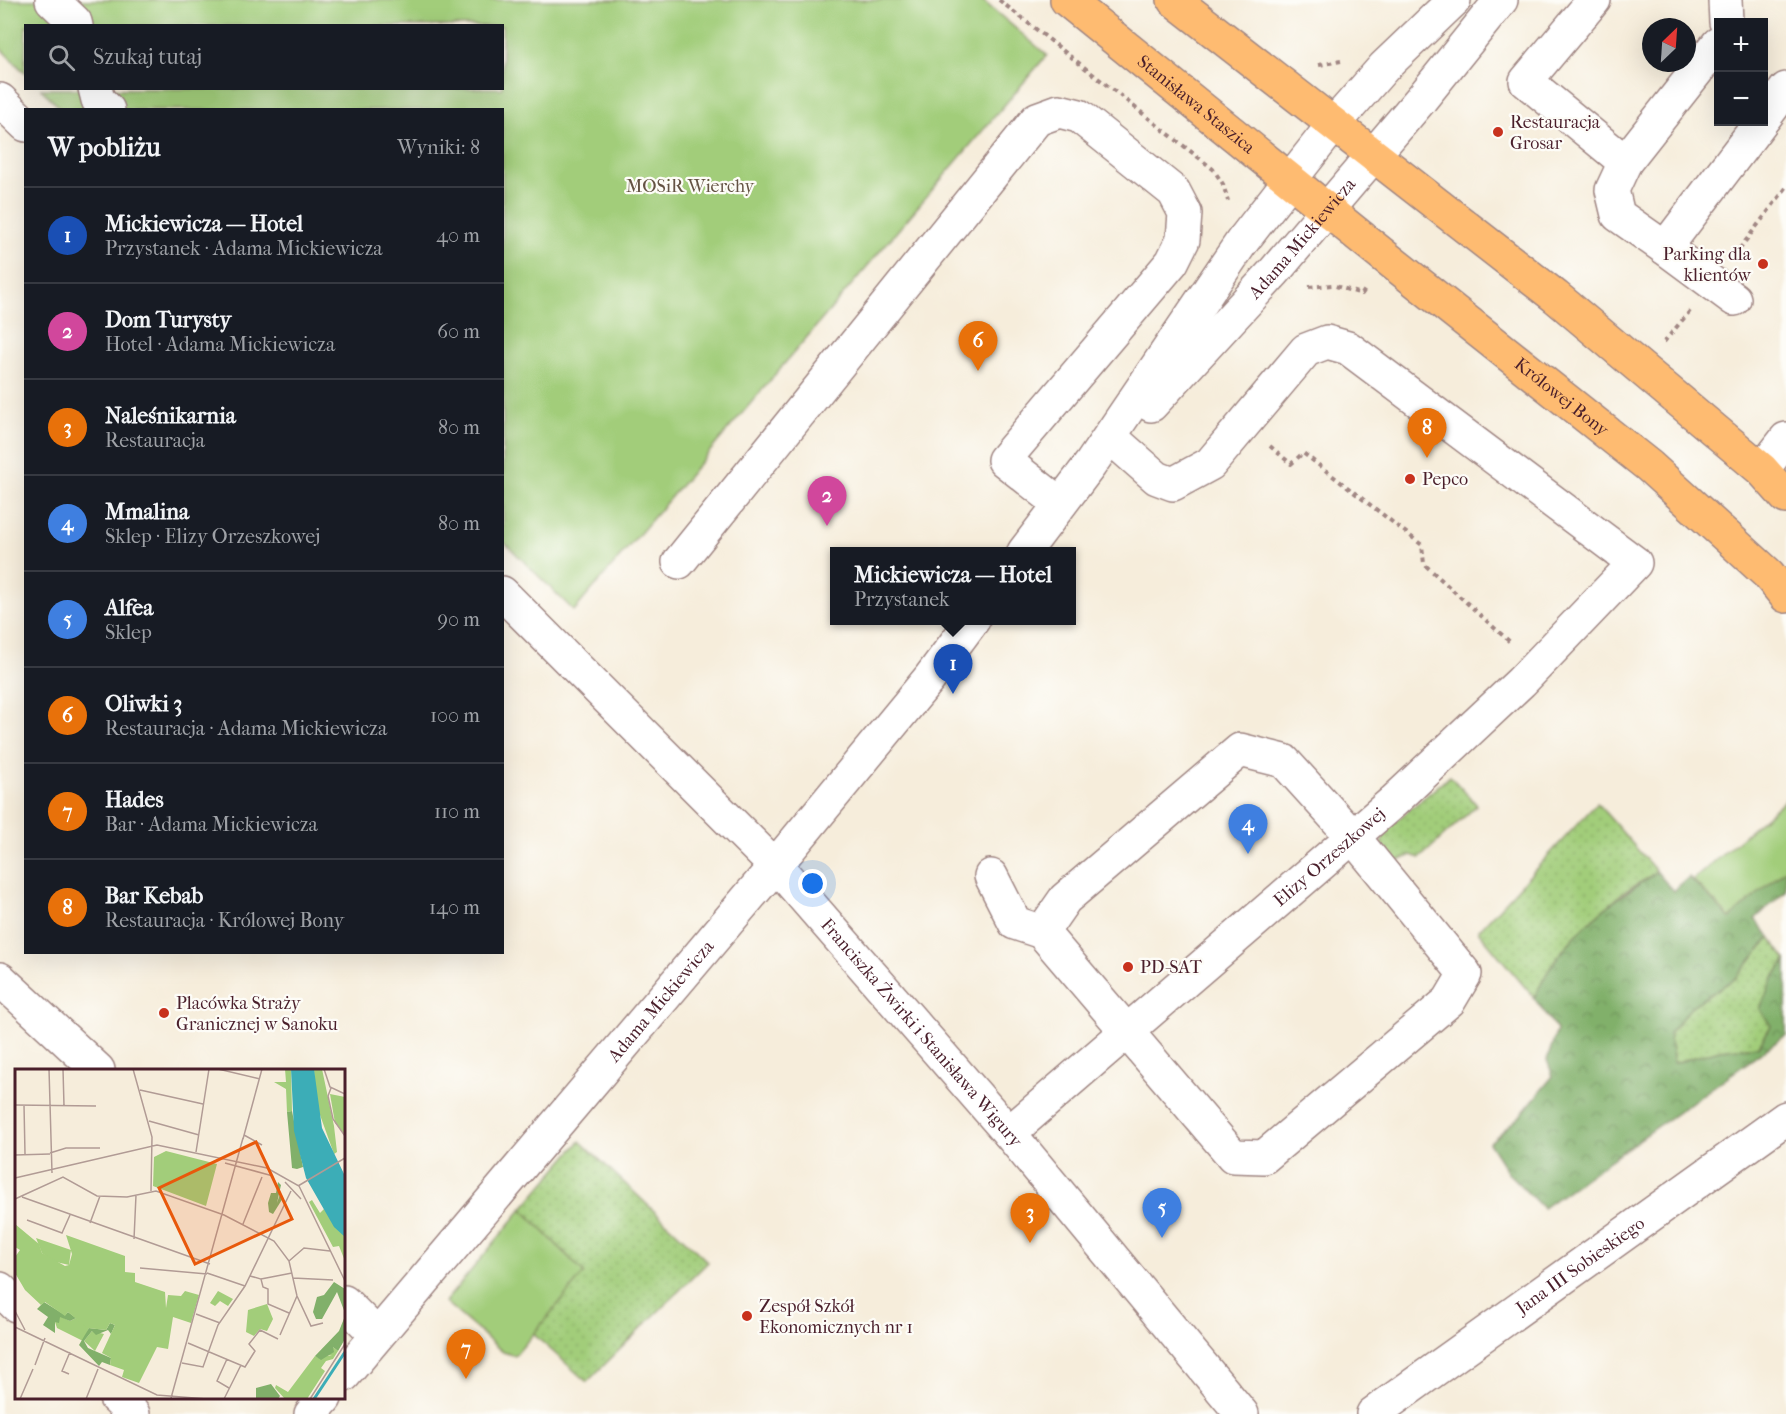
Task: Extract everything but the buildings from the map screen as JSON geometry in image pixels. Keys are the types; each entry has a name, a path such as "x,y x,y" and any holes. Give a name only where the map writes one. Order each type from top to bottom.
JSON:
{"main road":[{"name":"Stanisława Staszica","path":"1067,0 1328,210"},
{"path":"1174,0 1556,297 1762,470 1786,497"},
{"name":"Królowej Bony","path":"1328,210 1649,466 1768,574 1786,596"}],"street":[{"path":"52,0 76,24"},
{"name":"Adama Mickiewicza","path":"1028,547 1090,465 1241,243 1290,180 1334,124 1384,67 1454,0"},
{"name":"Adama Mickiewicza","path":"1090,465 1116,442 1274,272 1422,98 1501,0"},
{"path":"1593,0 1526,81 1625,162"},
{"path":"1725,0 1726,18"},
{"path":"1714,50 1625,162 1612,190 1618,215 1724,291"},
{"path":"1768,112 1786,88"},
{"path":"96,90 98,100 106,108"},
{"path":"0,100 24,123"},
{"path":"679,562 1037,119 1059,111 1079,116 1174,192 1185,213 1183,240 1172,262 1004,460 1060,504"},
{"path":"1665,248 1757,126"},
{"name":"Elizy Orzeszkowej","path":"1009,1133 1402,793 1536,666 1635,563 1348,348 1327,342 1306,350 1244,424"},
{"path":"1116,442 1157,478 1173,484 1209,464 1244,424"},
{"path":"1762,470 1786,439"},
{"name":"Franciszka Żwirki i Stanisława Wigury","path":"504,595 775,866 1009,1133 1242,1414"},
{"name":"Adama Mickiewicza","path":"345,1375 775,866 929,680 970,625"},
{"path":"991,876 1015,923 1042,932 1233,1156 1264,1157 1449,1001 1465,974 1353,837 1284,761 1240,750 1065,899 1042,932"},
{"path":"0,978 96,1069"},
{"name":"Jana III Sobieskiego","path":"1373,1414 1786,1118"},
{"path":"0,1289 15,1304"},
{"path":"345,1303 377,1335"},
{"path":"117,1399 133,1414"},
{"path":"311,1414 324,1399"}],"path":[{"path":"999,0 1213,169 1223,184 1228,203"},
{"path":"1310,64 1321,66 1344,60"},
{"path":"1661,345 1724,291 1786,188"},
{"path":"1303,287 1332,285 1362,294 1368,285"},
{"path":"1244,424 1291,464 1303,453 1422,545 1424,564 1536,666"}],"green space":[{"name":"MOSiR Wierchy","path":"0,0 982,0 1047,55 574,611 504,542 504,108 60,108 42,90 504,90 504,24 24,24 24,72 0,48"},
{"path":"1450,776 1477,805 1420,858 1411,855 1391,865 1381,846 1384,831"},
{"path":"1786,799 1786,869 1730,918 1693,880"},
{"path":"1597,803 1657,872 1622,893 1553,964 1534,998 1478,931"},
{"path":"1786,869 1786,891 1755,919 1770,937 1736,978 1693,1005 1669,1033 1674,1063 1720,1050 1759,1046 1771,1026 1760,1009 1772,980 1786,960 1786,1035 1543,1208 1509,1174 1489,1143 1520,1116 1553,1076 1547,1060 1557,1030 1534,998 1552,965 1574,937 1600,913 1657,872 1673,891 1689,877 1730,918"},
{"path":"1770,937 1786,960 1772,980 1771,1026 1759,1046 1720,1050 1674,1063 1669,1033 1693,1005 1736,978"},
{"path":"580,1141 708,1262 587,1382 533,1334 583,1272 522,1209"},
{"path":"522,1209 584,1273 515,1356 503,1352 445,1302"}],"place":[{"name":"Restauracja Grosar","path":"1498,132"},
{"name":"Parking dla klientów","path":"1763,264"},
{"name":"Oliwki 3","path":"978,371"},
{"name":"Bar Kebab","path":"1427,458"},
{"name":"Pepco","path":"1410,479"},
{"name":"Dom Turysty","path":"827,526"},
{"name":"Mickiewicza — Hotel","path":"953,694"},
{"name":"Mmalina","path":"1248,854"},
{"name":"PD-SAT","path":"1128,967"},
{"name":"Placówka Straży Granicznej w Sanoku","path":"164,1013"},
{"name":"Alfea","path":"1162,1238"},
{"name":"Naleśnikarnia","path":"1030,1243"},
{"name":"Zespół Szkół Ekonomicznych nr 1","path":"747,1316"},
{"name":"Hades","path":"466,1379"}]}
